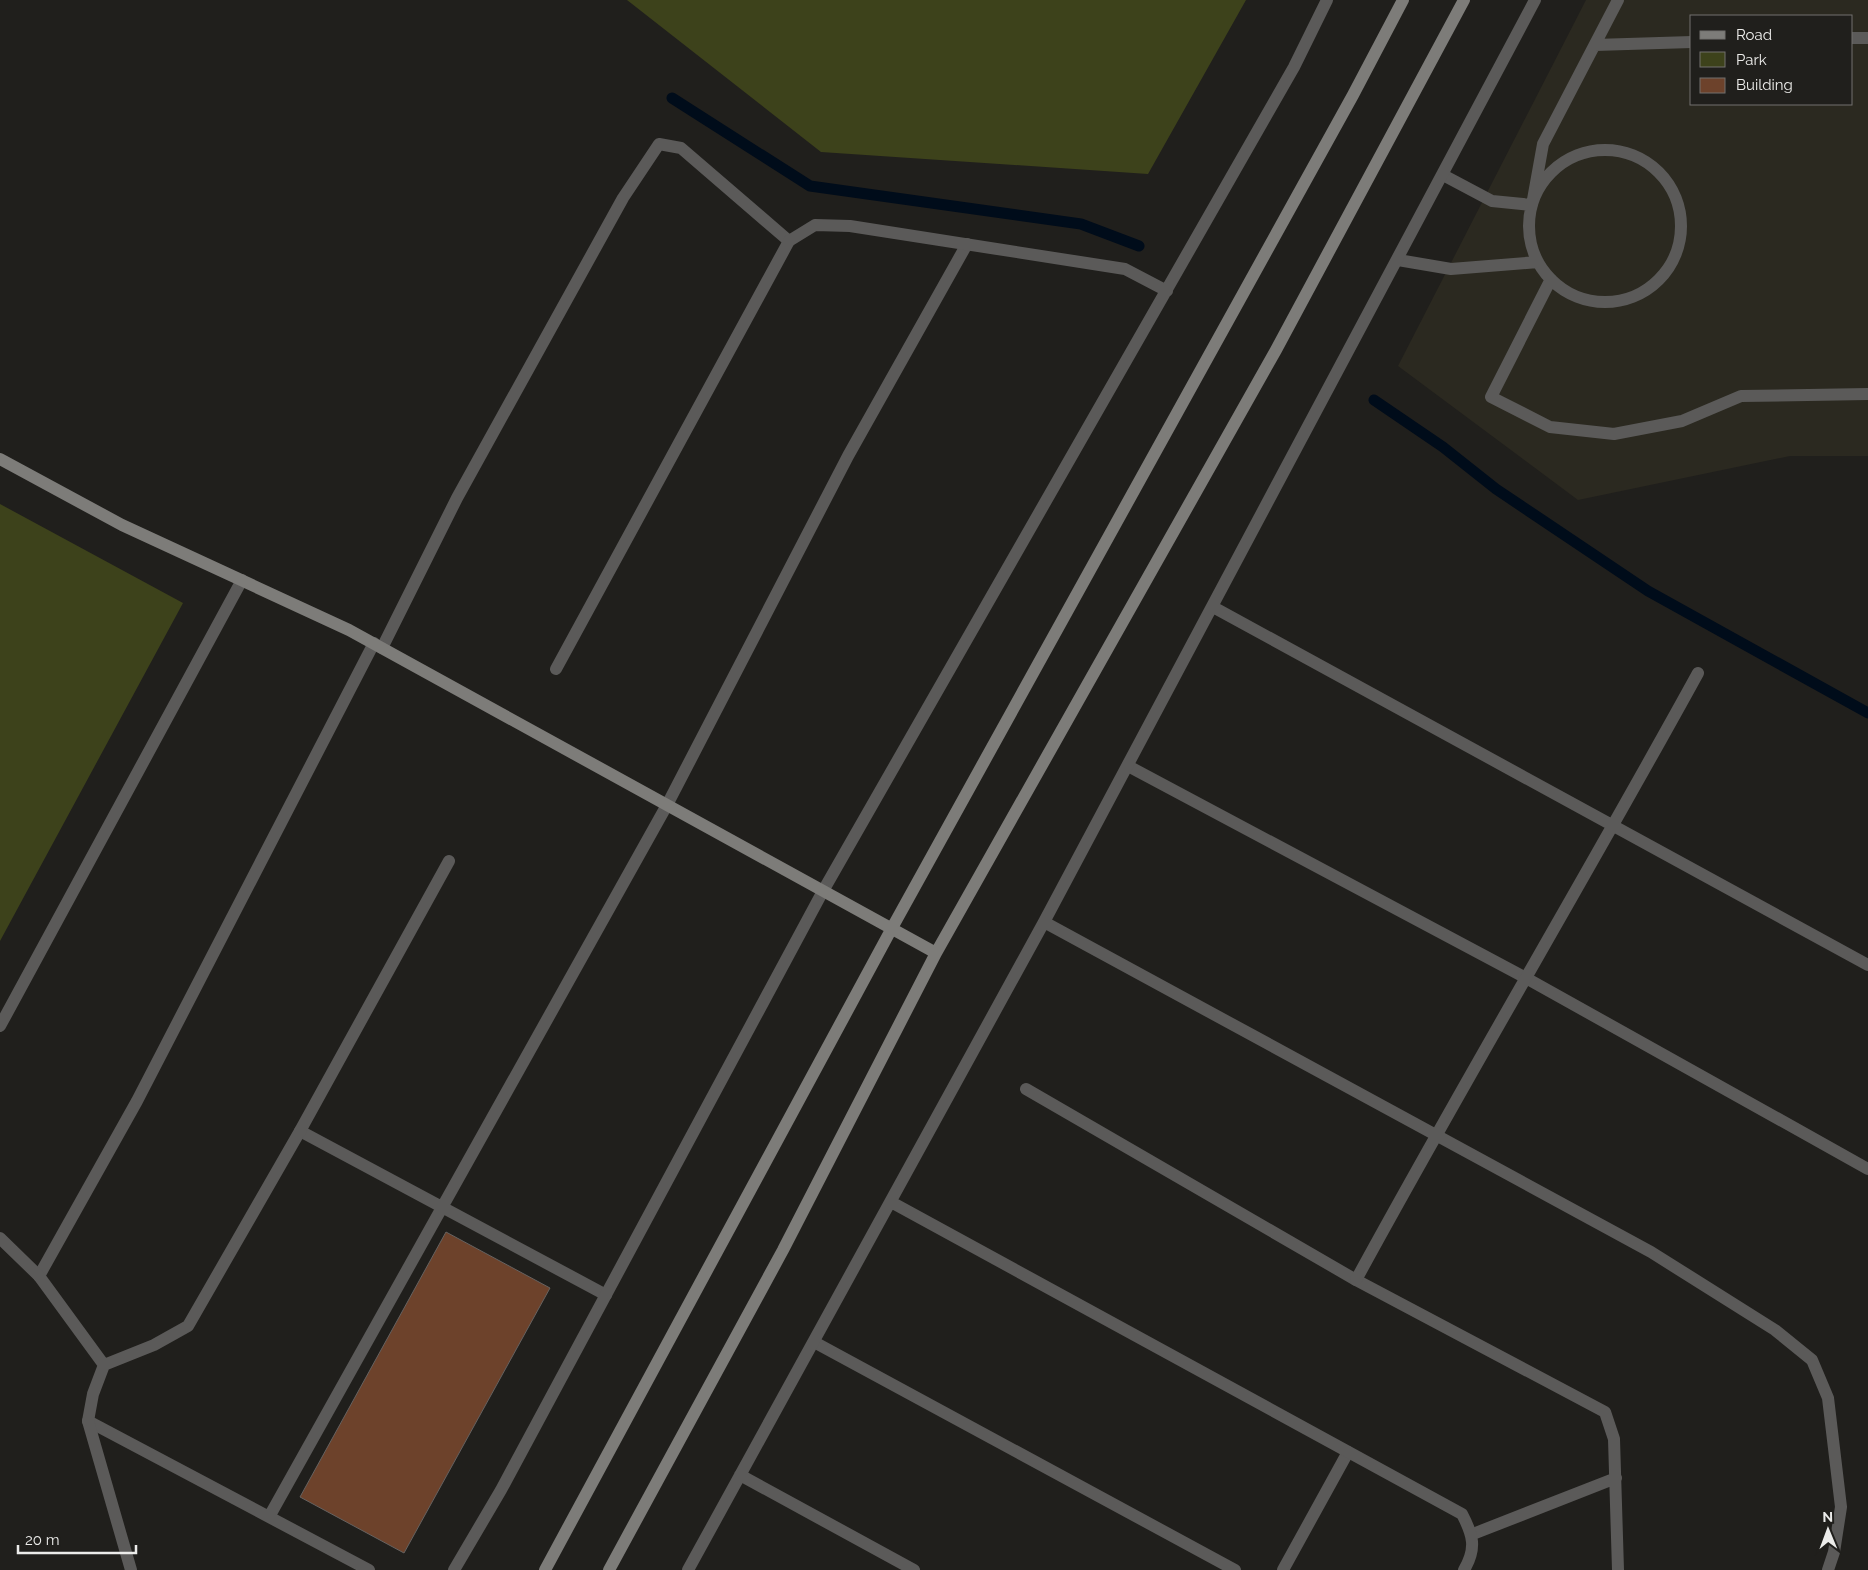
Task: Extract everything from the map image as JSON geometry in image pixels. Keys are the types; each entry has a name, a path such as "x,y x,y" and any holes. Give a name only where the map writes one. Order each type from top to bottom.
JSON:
{"street":[{"path":"454,1570 501,1490 823,891 1294,67 1327,0"},
{"path":"545,1570 892,928 1353,95 1403,0"},
{"path":"609,1570 778,1259 936,953 1271,358 1464,0"},
{"path":"688,1570 1044,922 1535,0"},
{"path":"1532,205 1544,181 1563,163 1587,153 1614,151 1640,158 1661,174 1675,196 1682,222 1679,248 1668,271 1648,289 1624,300 1598,302 1572,295 1550,280 1538,262 1530,244 1529,224 1532,205 1543,144 1618,0"},
{"path":"1853,38 1868,38"},
{"path":"1595,44 1690,42"},
{"path":"39,1276 137,1101 462,489 623,198 659,144 681,148 789,241"},
{"path":"1443,175 1492,201 1532,205"},
{"path":"556,670 789,241 815,225 850,226 1125,270 1167,291"},
{"path":"269,1517 667,805 848,456 967,244"},
{"path":"1398,260 1451,269 1538,262"},
{"path":"1550,280 1491,397 1550,427 1614,434 1682,421 1741,396 1868,394"},
{"path":"0,459 122,525 242,580 378,646 936,953"},
{"path":"0,1026 242,580"},
{"path":"1213,607 1868,965"},
{"path":"1356,1280 1435,1135 1614,826 1698,674"},
{"path":"1128,766 1526,978 1868,1169"},
{"path":"131,1570 88,1422 93,1394 104,1365 154,1345 188,1326 300,1131 449,862"},
{"path":"1044,922 1652,1252 1775,1330 1812,1360 1828,1398 1841,1507 1834,1552 1828,1570"},
{"path":"1026,1090 1356,1280 1606,1412 1614,1440 1618,1570"},
{"path":"300,1131 606,1295"},
{"path":"891,1202 1462,1514 1473,1534 1470,1560 1464,1570"},
{"path":"0,1238 39,1276 104,1365"},
{"path":"814,1342 1234,1570"},
{"path":"88,1422 369,1570"},
{"path":"1283,1570 1348,1452"},
{"path":"740,1476 914,1570"},
{"path":"1473,1534 1616,1478"}],"shaded area":[{"path":"1586,0 1868,0 1868,456 1790,456 1578,500 1398,366"}],"green space":[{"path":"627,0 1246,0 1148,174 821,152"},
{"path":"0,504 183,603 0,941"}],"building":[{"path":"446,1232 550,1288 404,1553 300,1497"}],"waterway":[{"path":"672,98 810,186 1081,224 1139,246"},
{"path":"1374,400 1443,447 1496,489 1648,591 1868,713"}]}
